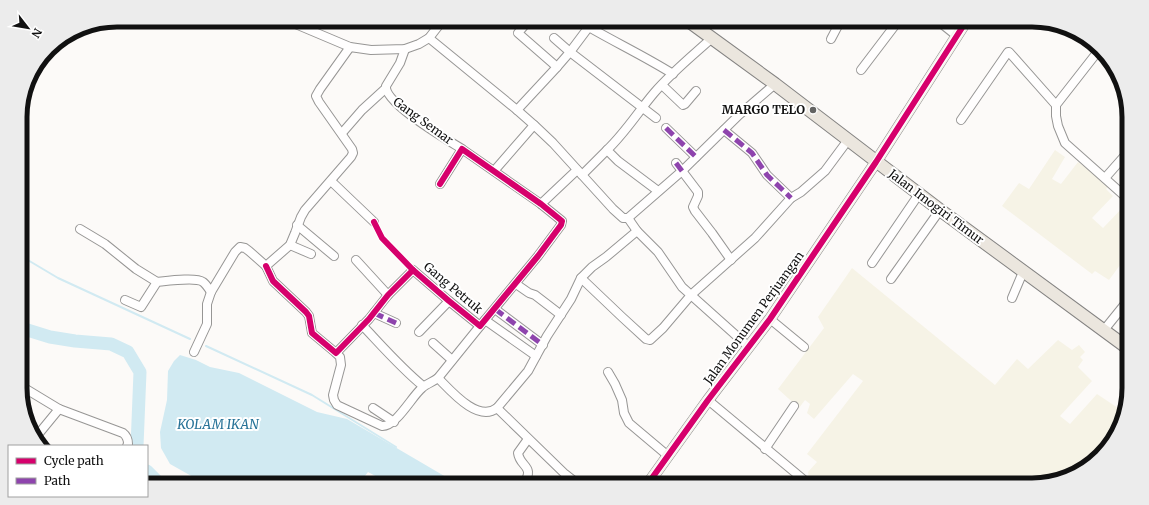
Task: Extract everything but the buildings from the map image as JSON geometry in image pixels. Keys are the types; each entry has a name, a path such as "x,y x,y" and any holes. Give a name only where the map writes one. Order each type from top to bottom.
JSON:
{"main road":[{"name":"Jalan Imogiri Timur","path":"697,27 775,84 1023,272 1122,344"}],"street":[{"path":"302,27 350,48 371,50 405,49 419,44 429,38 437,27"},
{"path":"523,27 518,33 557,66"},
{"path":"831,39 837,27"},
{"path":"861,70 894,27"},
{"path":"946,27 957,36"},
{"name":"Jalan Monumen Perjuangan","path":"652,478 667,455 770,319 876,162 963,27"},
{"path":"517,110 570,52 589,28 633,50 673,74"},
{"path":"429,38 534,125 553,143 621,217 625,219 682,171 724,130 775,84"},
{"path":"554,38 656,118"},
{"path":"541,204 618,140 662,85 712,38"},
{"path":"266,266 290,245 297,225 305,210 348,162 353,153 342,133 316,96 350,48"},
{"name":"Gang Semar","path":"405,49 400,63 385,88 389,96 414,118 462,149"},
{"path":"961,120 1008,51 1011,52 1056,105"},
{"path":"1096,53 1056,105 1056,116 1058,126 1066,144 1122,194"},
{"path":"662,85 683,105 696,91"},
{"path":"342,133 362,110 385,88"},
{"path":"494,171 534,125"},
{"path":"666,128 696,157"},
{"path":"724,130 752,153 767,175 791,198"},
{"path":"581,278 622,317 648,340 650,340 663,328 691,295 754,238 791,198 802,192 825,171 848,140"},
{"path":"440,184 462,149"},
{"name":"Gang Petruk","path":"336,353 374,313 388,295 413,270 449,301 483,323 516,284 562,223 559,218 541,204 462,149"},
{"path":"607,150 623,165 658,191"},
{"path":"1105,178 1122,159"},
{"path":"676,163 698,192 698,196 693,207 695,211 731,260"},
{"path":"331,181 374,222"},
{"path":"872,263 919,194"},
{"path":"890,279 940,210"},
{"path":"628,218 637,231 658,252 682,287 749,347"},
{"path":"297,225 334,256"},
{"path":"80,229 105,244 136,269 157,282 195,280 203,282 211,292"},
{"path":"438,378 467,405 487,413 493,411 528,371 571,299 581,278 592,267 637,231"},
{"path":"290,245 311,254"},
{"path":"194,352 207,324 207,304 211,292 235,252 240,247 246,248 266,266 273,281 309,316 312,333 340,357 341,365 333,395 337,406 382,426 387,426 394,422 423,386 432,383 438,378 483,323 536,356"},
{"path":"356,260 388,295"},
{"path":"1012,298 1023,272"},
{"path":"125,300 141,307 157,282"},
{"path":"516,284 561,315"},
{"path":"419,332 449,301"},
{"path":"1104,330 1122,308"},
{"path":"494,309 543,345"},
{"path":"374,313 396,323"},
{"path":"770,319 804,347"},
{"path":"362,325 396,362 423,386"},
{"path":"433,342 452,360"},
{"path":"608,372 622,400 624,413 629,423 667,455"},
{"path":"27,390 59,409 123,433 126,436 127,445"},
{"path":"708,400 801,478"},
{"path":"765,449 794,406"},
{"path":"373,408 394,422"},
{"path":"497,408 570,478"},
{"path":"39,433 59,409"},
{"path":"528,439 518,453 519,457 528,468 528,478"}],"shaded area":[{"path":"1055,150 1065,157 1052,179 1061,184 1078,162 1110,185 1106,189 1113,196 1092,218 1103,228 1122,208 1122,262 1109,280 1095,271 1092,274 1002,206 1019,183 1029,189"},
{"path":"852,268 995,385 1017,359 1028,369 1058,340 1072,350 1079,345 1085,352 1080,357 1083,360 1078,367 1092,381 1060,416 1070,424 1097,394 1119,409 1117,417 1110,433 1096,452 1072,469 1049,476 1038,478 809,478 808,472 817,462 807,454 863,381 853,374 814,419 807,413 810,404 805,400 799,408 778,389 824,328 818,317"}],"water":[{"name":"KOLAM IKAN","path":"180,355 196,360 210,367 239,373 317,412 347,419 448,478 379,478 368,472 363,478 195,478 170,464 161,448 160,432 167,400 168,371"}],"waterway":[{"path":"27,260 58,278 190,339"},
{"path":"27,330 50,337 111,344 128,352 140,372 137,445"},
{"path":"206,346 312,395 396,447"},
{"path":"148,472 154,478"}],"marked path":[{"path":"666,128 696,157"},
{"path":"724,130 752,153 767,175 791,198"},
{"path":"676,163 682,171"},
{"path":"495,309 543,345"},
{"path":"374,313 396,323"}],"cycle path":[{"path":"652,478 708,400 770,319 876,162 963,27"},
{"path":"266,266 273,281 309,316 312,333 336,353 369,319 388,295 413,270 480,326 538,256 561,225 562,221 541,204 462,149 440,184"},
{"path":"374,222 382,238 413,270"}],"place":[{"name":"MARGO TELO","path":"813,110"}]}
